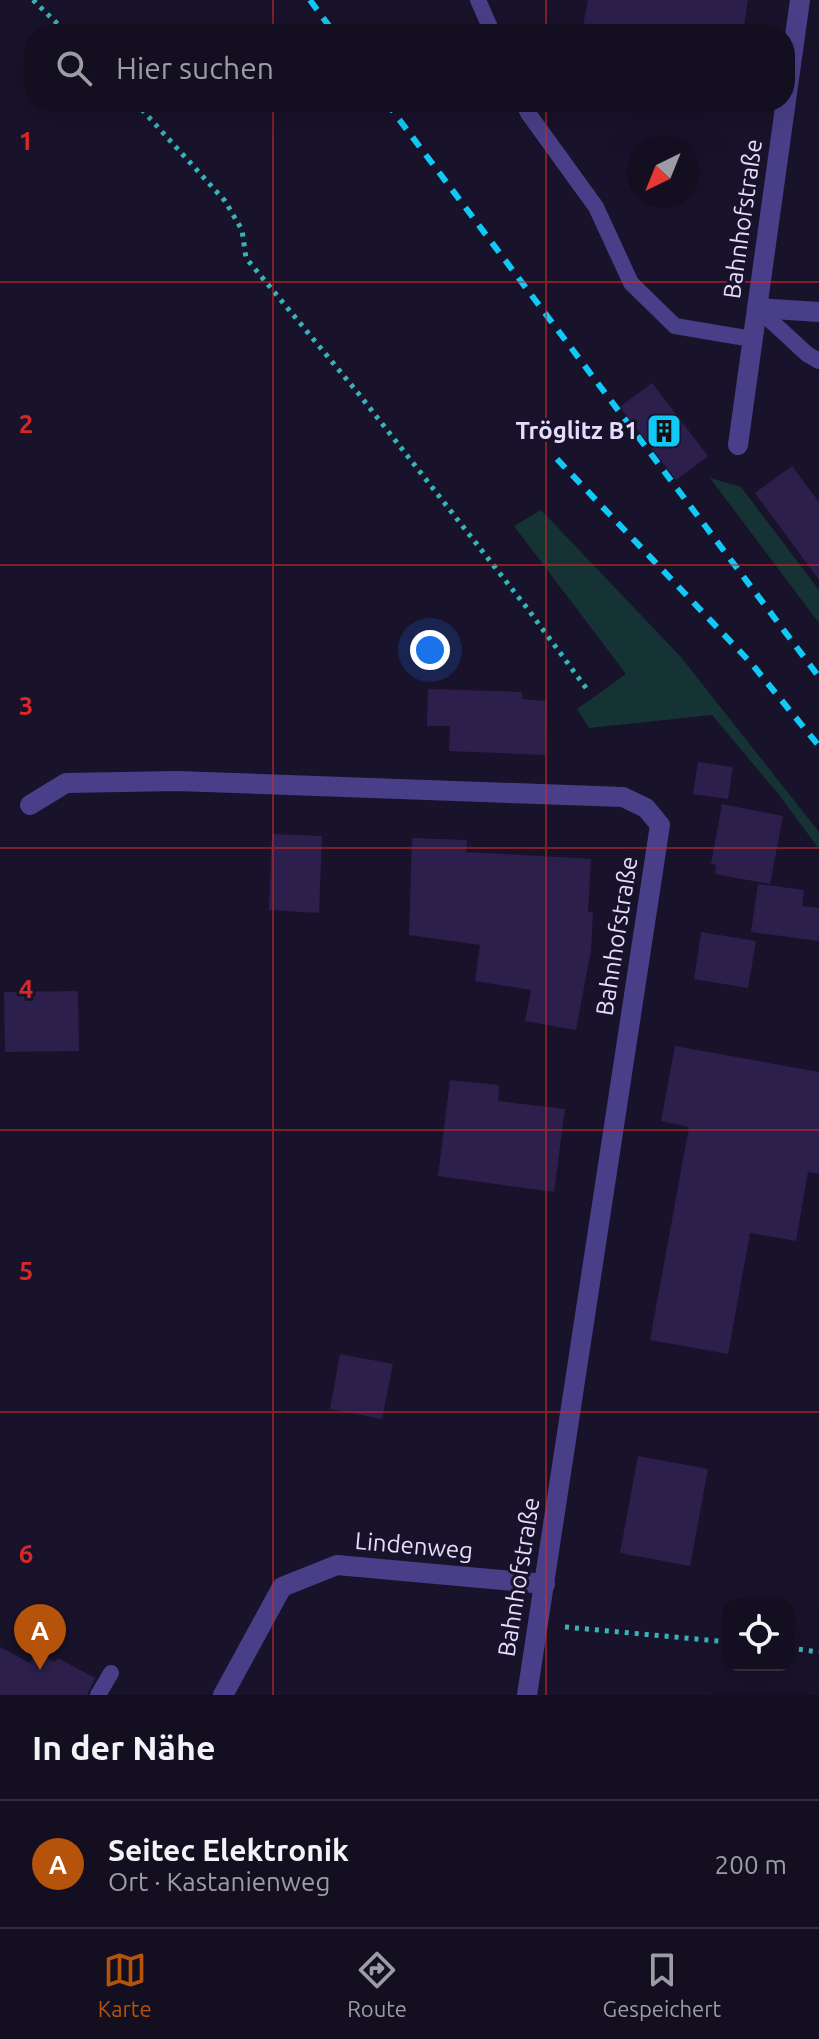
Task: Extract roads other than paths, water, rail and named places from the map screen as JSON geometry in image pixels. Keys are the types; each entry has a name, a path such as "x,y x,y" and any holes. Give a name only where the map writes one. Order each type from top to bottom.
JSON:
{"street":[{"name":"Bahnhofstraße","path":"795,36 800,0"},
{"name":"Bahnhofstraße","path":"738,445 784,112"},
{"path":"757,308 819,312"},
{"name":"Bahnhofstraße","path":"30,805 66,783 177,781 623,797 646,808 660,825 527,1695"},
{"name":"Lindenweg","path":"223,1695 282,1587 337,1565 545,1584"}],"lane":[{"path":"478,0 489,24"},
{"path":"528,112 596,207 631,283 675,326 752,339"},
{"path":"757,308 807,354 819,361"},
{"path":"98,1695 111,1673"}],"railway":[{"path":"310,0 328,24"},
{"path":"394,112 819,677"},
{"path":"557,459 751,663 819,746"}],"place":[{"name":"Tröglitz B1","path":"664,431"},
{"name":"Seitec Elektronik","path":"40,1670"}]}
